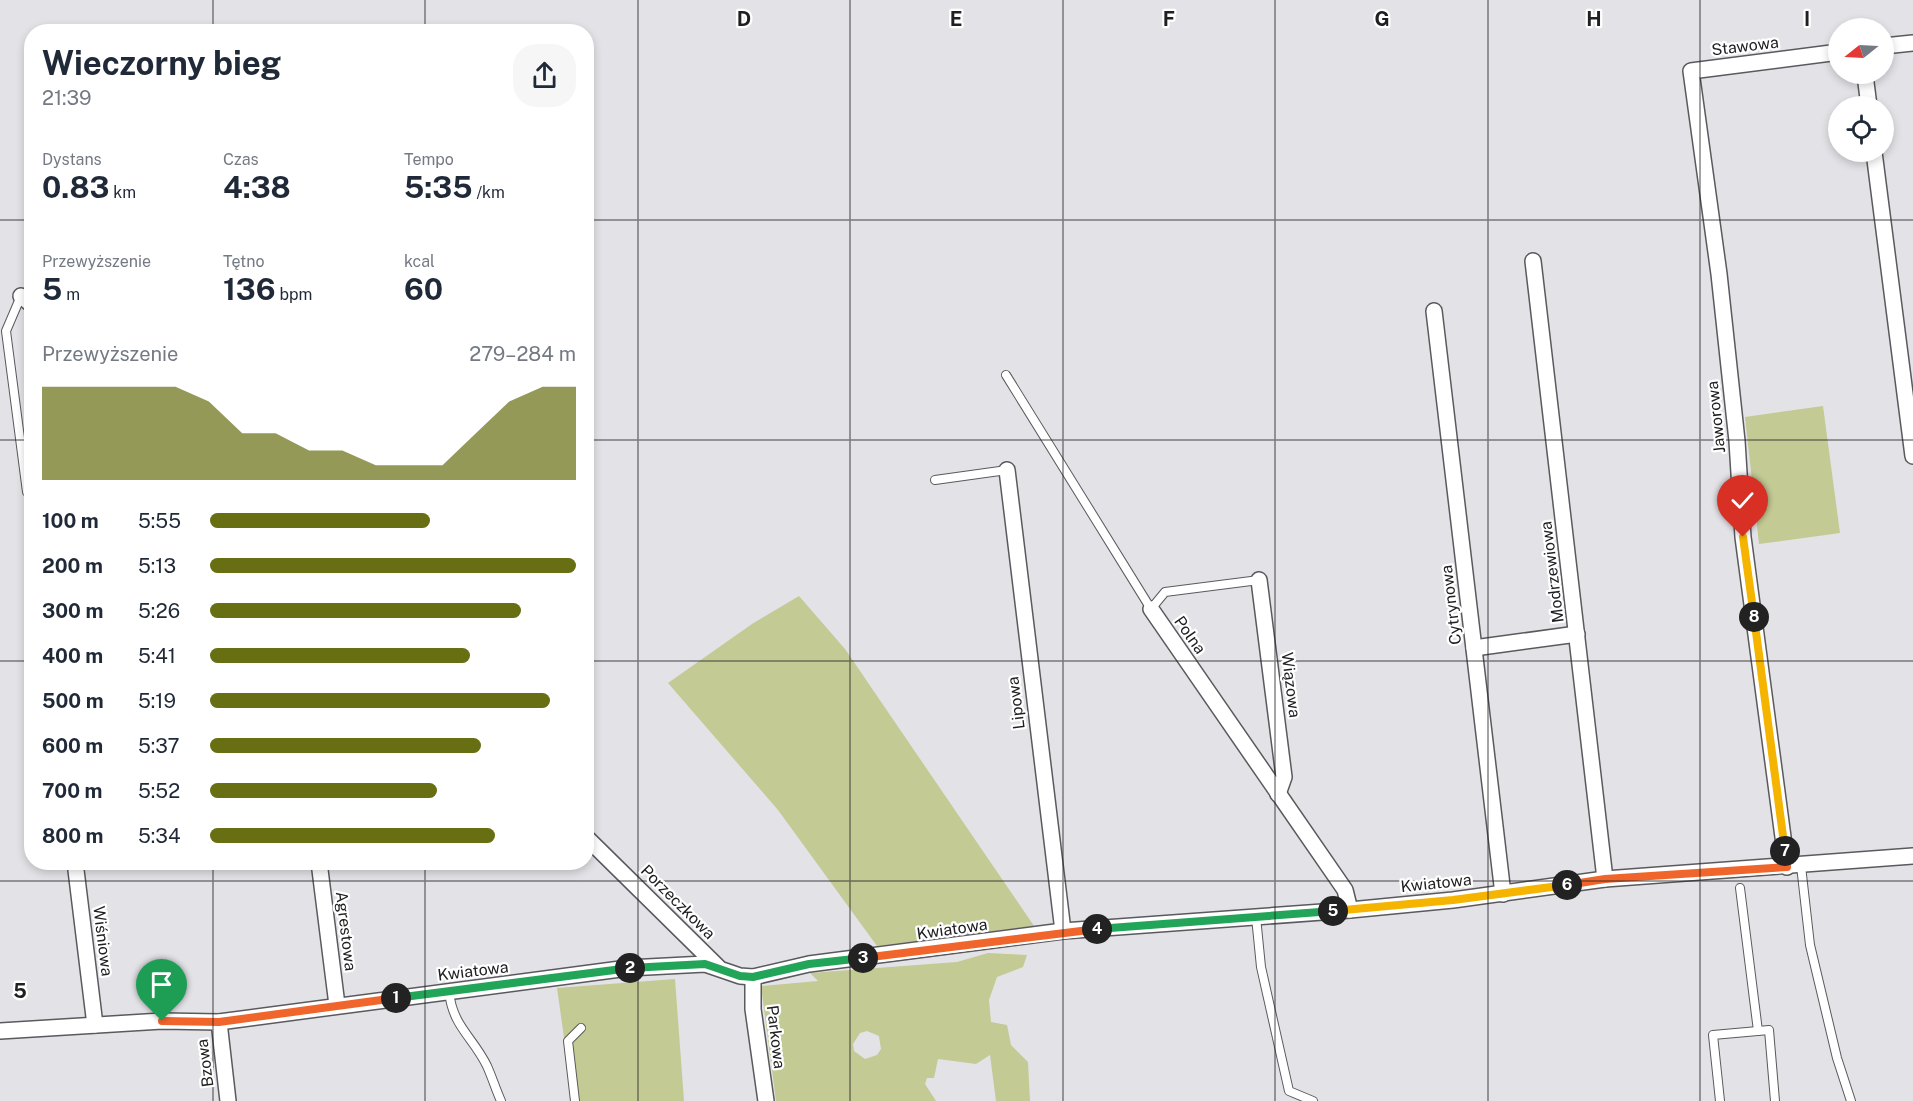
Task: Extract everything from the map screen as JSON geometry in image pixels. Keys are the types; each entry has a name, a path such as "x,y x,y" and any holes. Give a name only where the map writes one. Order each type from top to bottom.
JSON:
{"street":[{"path":"1894,45 1913,43"},
{"name":"Stawowa","path":"1691,71 1828,53"},
{"name":"Jaworowa","path":"1691,71 1722,298 1737,441 1743,537 1794,866"},
{"path":"1875,162 1913,456"},
{"name":"Modrzewiowa","path":"1533,261 1605,879"},
{"name":"Cytrynowa","path":"1434,311 1503,894"},
{"name":"Lipowa","path":"1007,470 1064,931"},
{"name":"Wiązowa","path":"1259,580 1284,777 1278,794"},
{"name":"Polna","path":"1151,609 1345,890 1350,910"},
{"path":"1474,648 1577,634"},
{"name":"Porzeczkowa","path":"594,845 718,967"},
{"name":"Kwiatowa","path":"0,1030 162,1021 219,1022 628,968 705,964 740,976 753,977 809,964 1064,931 1350,910 1503,894 1605,879 1913,856"},
{"name":"Wiśniowa","path":"76,870 95,1025"},
{"name":"Agrestowa","path":"320,870 338,1005"},
{"name":"Parkowa","path":"753,977 753,1009 766,1101"},
{"name":"Bzowa","path":"219,1022 228,1101"}],"lane":[{"path":"24,304 6,331 24,469"},
{"name":"Polna","path":"1006,375 1151,609"},
{"path":"935,480 1007,470"},
{"path":"1151,609 1165,592 1259,580"},
{"path":"1794,866 1837,1058 1851,1101"},
{"path":"1740,888 1758,1031"},
{"path":"1256,917 1261,967 1289,1091 1313,1101"},
{"path":"449,992 451,1007 458,1025 487,1065 501,1101"},
{"path":"575,1101 568,1041 581,1028"},
{"path":"1720,1101 1713,1035 1769,1030 1775,1101"}],"green space":[{"path":"1823,406 1840,533 1759,544 1745,417"},
{"path":"799,596 845,649 1034,926 877,946 778,810 668,683 752,624"},
{"path":"988,953 1027,955 1023,967 997,977 989,1000 991,1022 1007,1025 1011,1045 1028,1062 1030,1101 996,1101 990,1055 976,1064 938,1059 934,1078 927,1078 925,1084 936,1101 776,1101 761,986 818,981 810,973 957,962","holes":["867,1031 879,1036 881,1049 877,1055 865,1059 854,1051 853,1044 860,1033"]},
{"path":"675,979 684,1101 573,1101 557,988"}],"route":[{"path":"162,1021 219,1022 628,968 705,964 740,976 753,977 809,964 947,948 1064,931 1350,910 1503,894 1605,879 1787,867 1743,537"}]}
